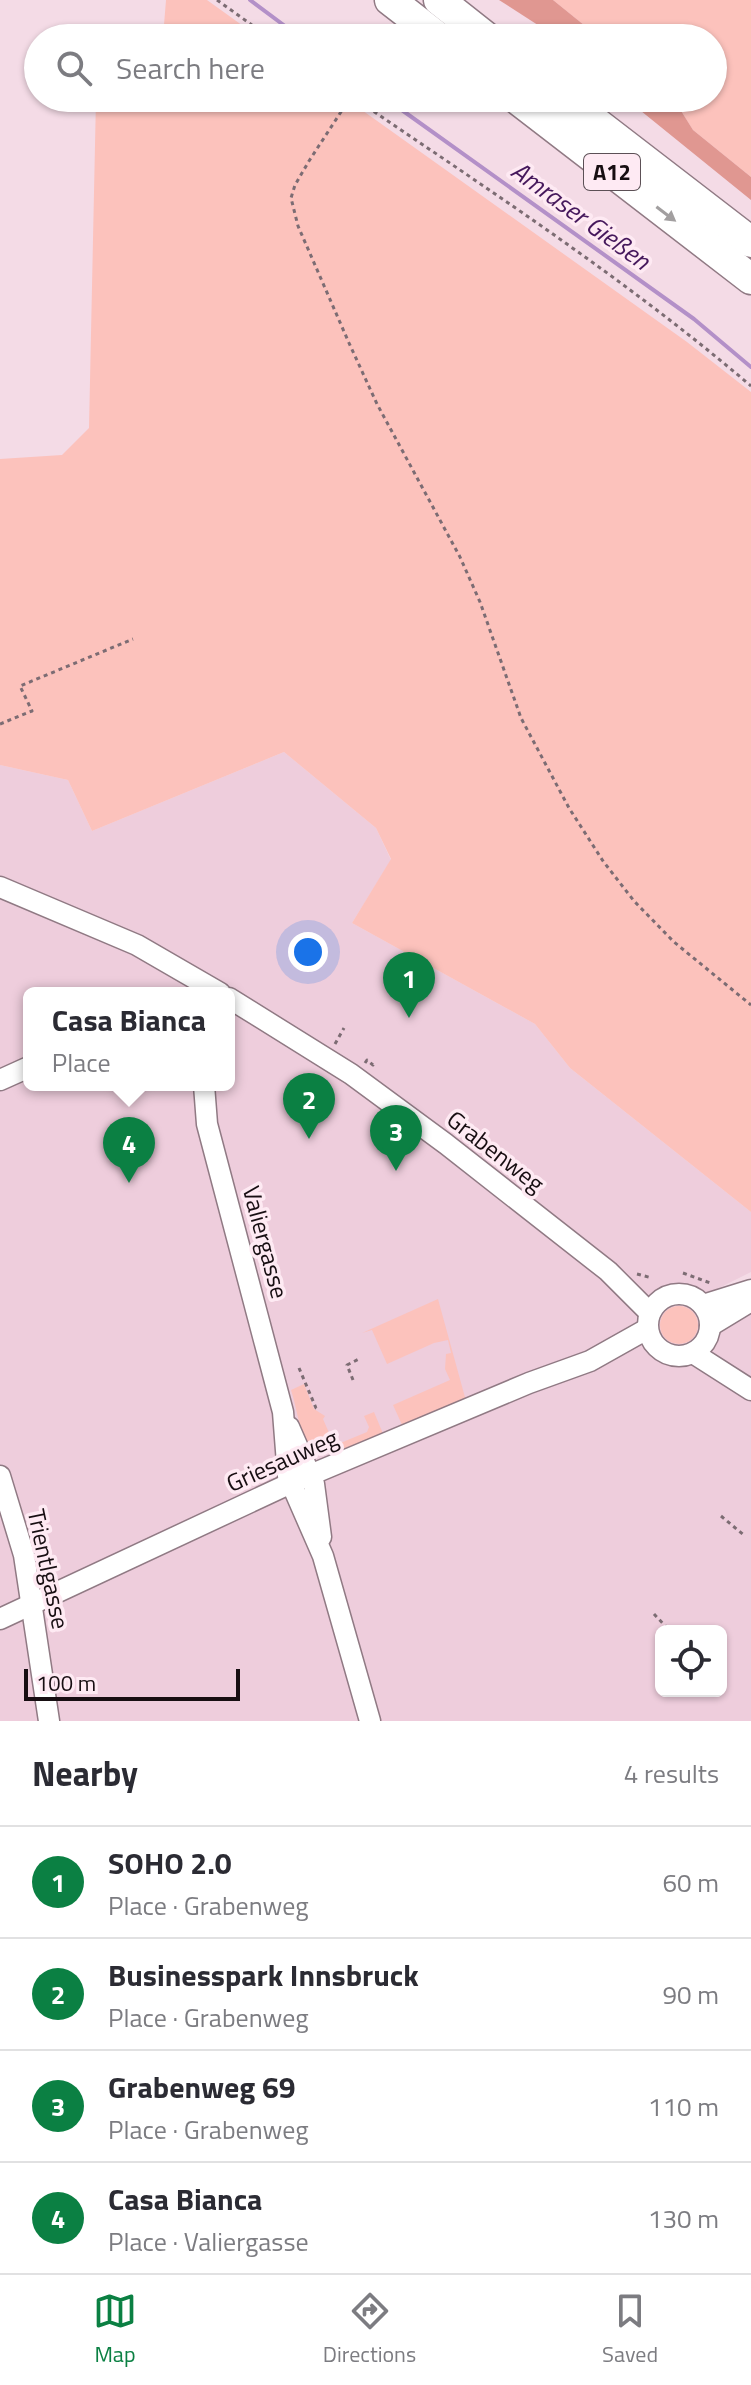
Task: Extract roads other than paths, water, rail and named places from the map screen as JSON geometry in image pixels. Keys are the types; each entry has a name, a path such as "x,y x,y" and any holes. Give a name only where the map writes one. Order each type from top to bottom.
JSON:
{"highway":[{"path":"390,0 421,24"},
{"path":"439,0 469,24"},
{"name":"A12","path":"534,112 751,279"},
{"name":"A12","path":"582,112 751,242"},
{"path":"708,246 735,284 751,297"}],"street":[{"name":"Grabenweg","path":"0,887 137,945 205,987"},
{"name":"Grabenweg","path":"235,1005 351,1074 608,1271 653,1322"},
{"path":"0,1080 23,1070"},
{"name":"Valiergasse","path":"204,1091 207,1124 283,1412 314,1484 323,1556"},
{"path":"703,1305 751,1290"},
{"path":"703,1305 690,1296 680,1294 653,1322 673,1356 704,1339 751,1301"},
{"path":"703,1305 704,1339 751,1390"},
{"name":"Griesauweg","path":"0,1619 291,1483 529,1383 590,1361 653,1322"},
{"path":"704,1339 751,1377"},
{"name":"Valiergasse","path":"283,1412 288,1476 323,1556 370,1721"},
{"name":"Trientlgasse","path":"0,1476 24,1555 49,1721"}],"waterway":[{"name":"Amraser Gießen","path":"250,0 282,24"},
{"name":"Amraser Gießen","path":"405,112 694,319 751,367"}],"place":[{"name":"SOHO 2.0","path":"409,1018"},
{"name":"Businesspark Innsbruck","path":"309,1139"},
{"name":"Grabenweg 69","path":"396,1171"},
{"name":"Casa Bianca","path":"129,1183"}]}
